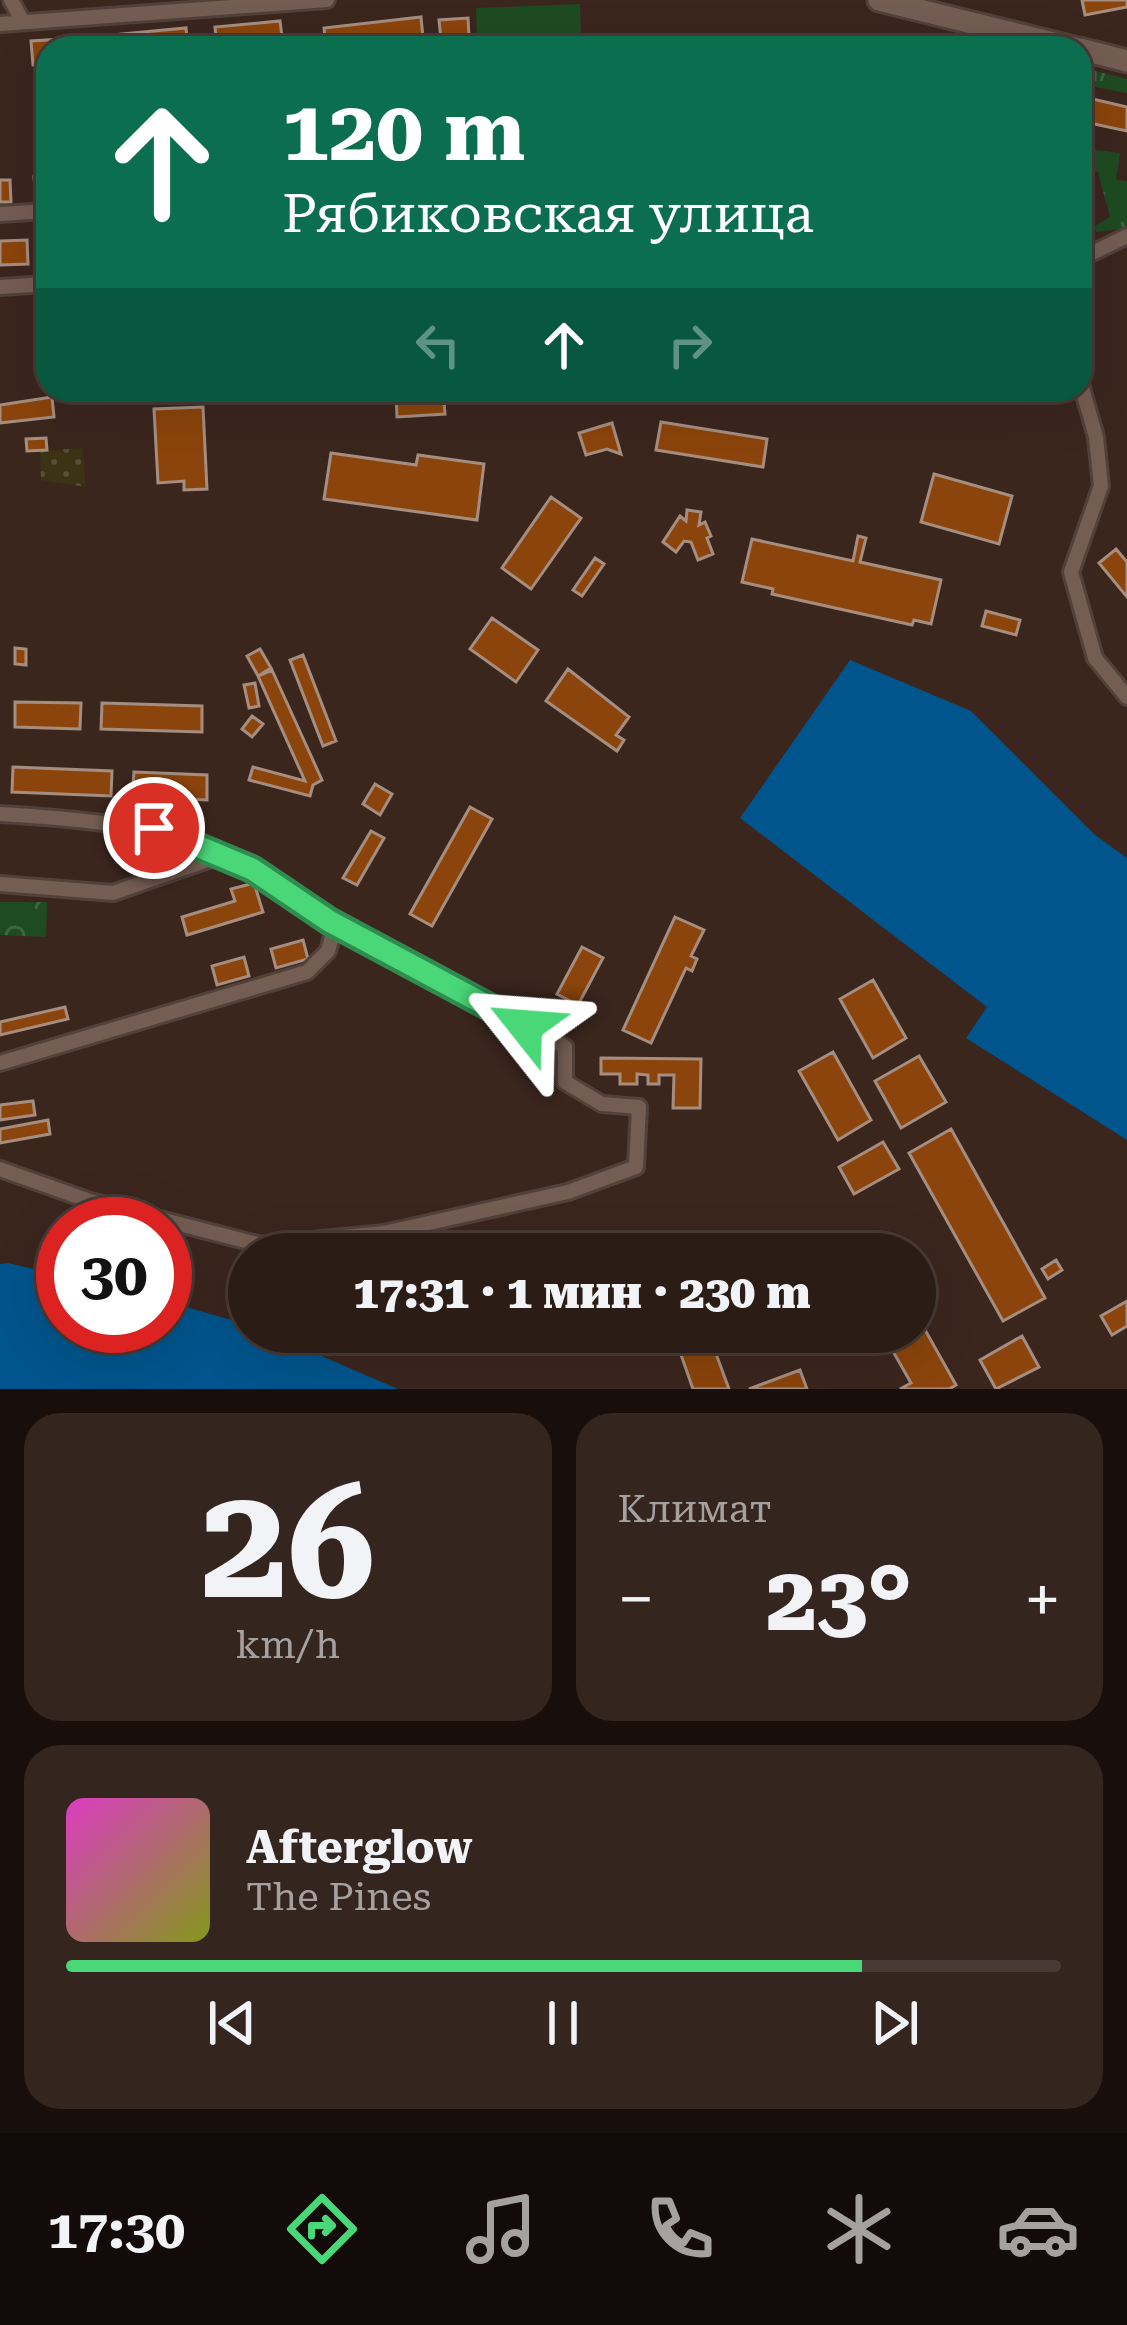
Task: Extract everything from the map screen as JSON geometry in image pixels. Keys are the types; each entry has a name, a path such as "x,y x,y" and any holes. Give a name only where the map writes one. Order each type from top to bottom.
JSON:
{"main road":[{"path":"884,0 1026,36"},
{"path":"1092,53 1127,61"}],"street":[{"path":"11,0 23,22"},
{"path":"0,24 327,0"},
{"path":"0,214 36,214"},
{"path":"1092,253 1127,236"},
{"path":"0,287 36,285"},
{"path":"1086,402 1096,437 1101,486 1071,572 1095,658 1127,698"},
{"path":"0,814 154,828 222,854 280,884 329,921 565,1047 566,1082 602,1104 639,1108 636,1167 568,1192 384,1232 262,1245 90,1201 0,1169"},
{"path":"0,884 113,893 222,854"},
{"path":"0,1063 307,972 328,951 333,933 329,921"}],"green space":[{"path":"580,4 581,36 477,36 476,8"},
{"path":"1092,70 1127,79 1127,93 1092,86"},
{"path":"1092,150 1120,153 1116,180 1127,181 1127,228 1096,232 1093,227 1110,217 1098,172 1092,173"},
{"path":"0,902 47,902 46,937 0,935"}],"sand":[{"path":"82,448 86,487 41,480 40,451"}],"water":[{"path":"850,660 971,711 1095,835 1127,858 1127,1140 966,1038 987,1007 740,818"},
{"path":"0,1264 36,1270 36,1353 192,1353 192,1309 228,1319 228,1353 315,1353 398,1389 0,1389"}],"building":[{"path":"1082,0 1127,0 1127,7 1085,15"},
{"path":"421,17 423,36 325,36 324,28"},
{"path":"468,18 469,36 441,36 439,20"},
{"path":"280,21 282,36 216,36 215,27"},
{"path":"186,28 187,36 121,36"},
{"path":"31,41 36,41 36,65 33,65"},
{"path":"1092,99 1127,107 1127,131 1092,124"},
{"path":"0,180 10,180 11,202 0,202"},
{"path":"27,240 28,264 0,265 0,241"},
{"path":"52,402 54,417 0,423 0,405"},
{"path":"396,402 444,402 445,414 397,417"},
{"path":"203,407 207,489 184,490 184,481 158,483 154,409"},
{"path":"661,422 767,439 763,467 656,450"},
{"path":"612,423 621,454 607,449 586,455 579,433"},
{"path":"46,438 47,450 27,451 26,439"},
{"path":"331,453 416,465 418,455 484,464 477,520 324,499"},
{"path":"934,474 1012,496 999,544 921,522"},
{"path":"551,497 581,518 531,589 502,568"},
{"path":"687,510 701,512 699,525 705,522 711,536 707,538 713,554 698,560 691,542 684,541 676,552 663,542 680,516 686,521"},
{"path":"858,536 866,538 860,562 941,580 931,624 914,620 912,625 772,594 773,589 742,582 752,539 853,561"},
{"path":"1116,549 1127,562 1127,597 1099,563"},
{"path":"595,558 604,564 582,596 573,590"},
{"path":"986,611 1020,620 1016,635 982,626"},
{"path":"492,618 538,650 516,682 470,649"},
{"path":"15,648 26,649 26,665 15,664"},
{"path":"260,649 271,668 258,676 247,656"},
{"path":"303,655 336,741 323,746 290,660"},
{"path":"568,669 629,717 616,735 624,740 617,751 546,701"},
{"path":"272,670 322,780 313,785 310,796 249,780 253,767 305,781 258,676"},
{"path":"255,683 259,706 249,708 244,685"},
{"path":"15,702 81,703 80,729 15,727"},
{"path":"102,703 202,706 202,732 101,729"},
{"path":"252,716 263,724 252,737 242,729"},
{"path":"13,767 112,771 111,796 12,792"},
{"path":"134,772 207,775 207,800 132,797"},
{"path":"375,784 392,794 380,815 363,804"},
{"path":"470,807 492,819 432,926 410,914"},
{"path":"371,831 384,838 357,885 343,878"},
{"path":"254,883 263,912 187,935 182,917 235,901 231,889"},
{"path":"675,917 704,930 691,956 697,959 692,971 686,968 651,1043 623,1030"},
{"path":"303,940 308,959 276,968 271,949"},
{"path":"582,947 603,958 578,1005 557,994"},
{"path":"244,957 249,976 217,985 212,966"},
{"path":"873,980 906,1038 873,1058 840,999"},
{"path":"65,1007 68,1019 0,1035 0,1022"},
{"path":"833,1052 871,1120 838,1140 799,1071"},
{"path":"919,1056 946,1102 901,1128 875,1081"},
{"path":"601,1058 701,1059 700,1108 673,1108 674,1075 659,1075 659,1084 648,1084 648,1075 637,1074 637,1084 620,1084 620,1074 601,1074"},
{"path":"33,1101 35,1115 0,1120 0,1105"},
{"path":"48,1120 50,1134 0,1143 0,1129"},
{"path":"951,1129 1045,1298 1003,1321 909,1153"},
{"path":"883,1142 899,1169 854,1194 839,1167"},
{"path":"1056,1260 1062,1270 1048,1279 1042,1269"},
{"path":"1127,1301 1127,1326 1112,1335 1101,1316"},
{"path":"1022,1336 1039,1367 996,1389 980,1360"},
{"path":"936,1349 956,1385 900,1389 911,1383 894,1353"},
{"path":"680,1353 716,1353 729,1389 693,1389"},
{"path":"800,1370 807,1389 749,1389"}],"route":[{"path":"154,828 252,869 314,906 329,921 525,1026"}]}
